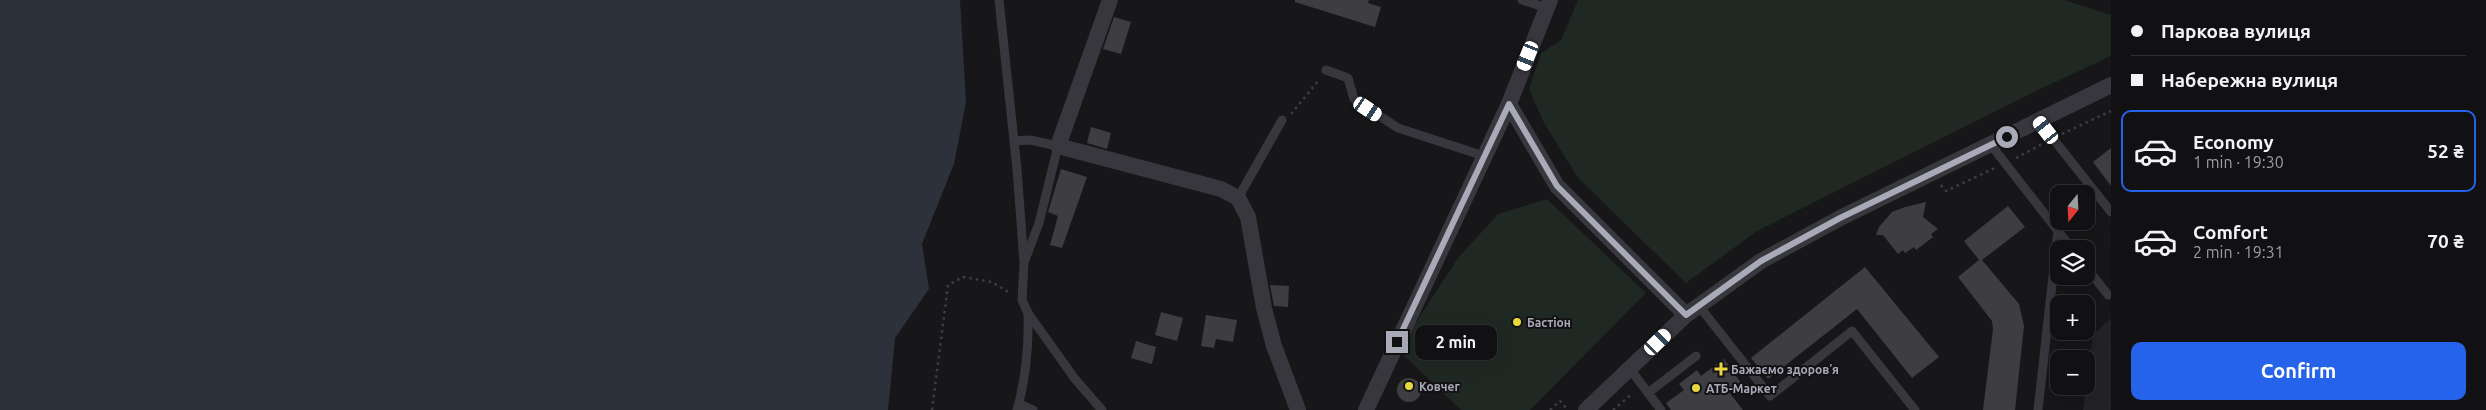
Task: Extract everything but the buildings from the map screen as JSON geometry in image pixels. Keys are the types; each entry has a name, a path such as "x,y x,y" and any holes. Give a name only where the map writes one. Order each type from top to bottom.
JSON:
{"street":[{"path":"1110,0 1058,146 1220,189 1238,198 1248,217 1264,308 1274,346 1298,410"},
{"path":"1366,410 1509,104 1549,4"},
{"path":"1586,410 1692,310 1761,261 1840,218 2111,84"},
{"path":"1509,104 1557,186 1692,310"}],"lane":[{"path":"999,0 1014,141 1024,263 1022,300 1028,313 1075,379 1102,410"},
{"path":"1522,0 1549,4"},
{"path":"1326,70 1348,78 1354,99 1398,128 1484,156"},
{"path":"1238,198 1282,120"},
{"path":"2039,121 2111,212"},
{"path":"1014,141 1030,140 1058,146 1039,223 1024,263"},
{"path":"1991,145 2065,240"},
{"path":"2038,410 2058,231"},
{"path":"2095,278 2108,295"},
{"path":"1692,310 1770,396 1852,331 1915,410"},
{"path":"1028,313 1029,339 1018,407 1033,410"},
{"path":"1648,394 1696,356"},
{"path":"1630,369 1661,410"}],"path":[{"path":"1282,120 1287,118 1326,70"},
{"path":"1932,173 1946,191 2005,163"},
{"path":"932,410 948,285 963,277 992,282 1022,300"},
{"path":"1613,410 1642,385"},
{"path":"1550,410 1560,401 1568,410"}],"shaded area":[{"path":"0,0 960,0 966,102 954,164 922,244 929,289 895,338 888,410 0,410"},
{"path":"1578,0 2064,0 2111,15 2111,56 2034,92 1757,231 1686,283 1578,178 1544,123 1529,89 1541,53 1561,40"},
{"name":"Бастіон","path":"1547,199 1646,293 1530,410 1461,410 1398,350 1458,258 1498,214"},
{"path":"2111,318 2111,410 2083,410 2085,395 2095,395 2095,350 2091,350 2092,340 2095,340 2095,333"}],"place":[{"name":"Бастіон","path":"1517,322"},
{"name":"Бажаємо здоровʼя","path":"1721,369"},
{"name":"Ковчег","path":"1409,386"},
{"name":"АТБ-Маркет","path":"1696,388"}],"route":[{"path":"1397,342 1509,104 1557,186 1686,315 1761,261 1840,218 2007,137"}]}
